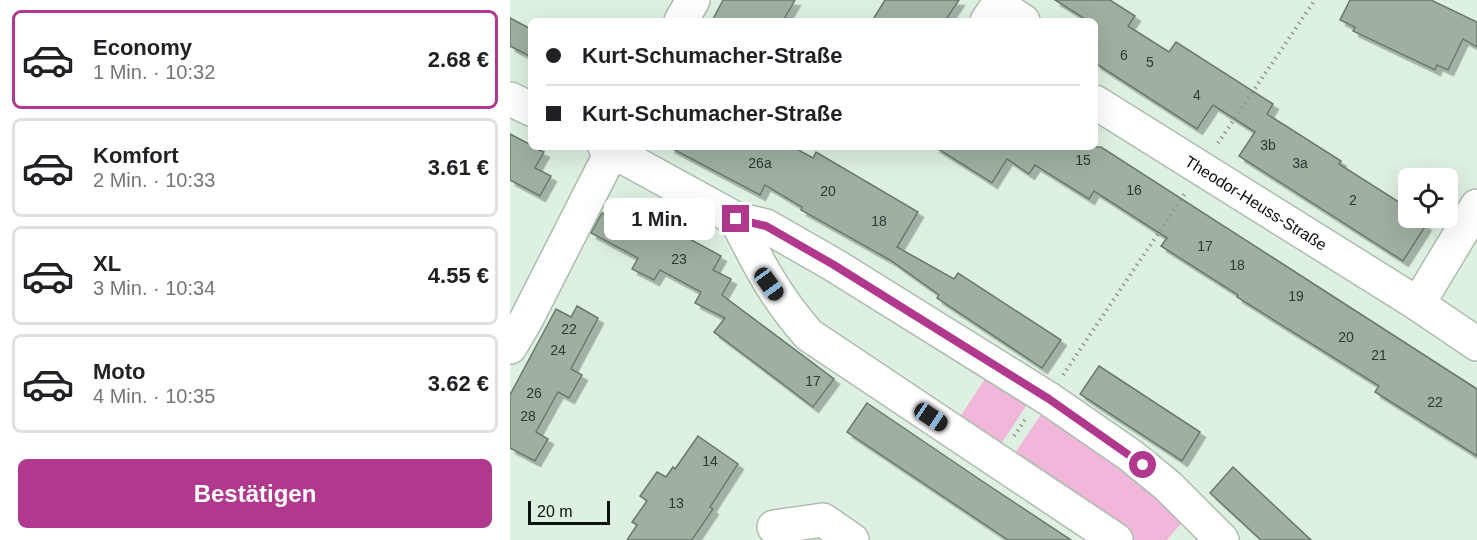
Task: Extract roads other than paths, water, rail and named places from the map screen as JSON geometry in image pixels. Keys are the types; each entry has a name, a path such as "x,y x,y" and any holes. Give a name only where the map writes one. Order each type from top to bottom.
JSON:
{"street":[{"path":"683,18 693,0"},
{"path":"989,18 998,5 1018,18"},
{"path":"510,99 528,108"},
{"name":"Theodor-Heuss-Straße","path":"1098,104 1418,304 1477,344"},
{"path":"510,347 526,320 609,150"},
{"path":"614,150 736,219 766,226 776,231 1046,397 1130,456 1168,486 1222,540"},
{"path":"1418,304 1477,206"},
{"path":"736,219 769,284 809,335 1116,540"},
{"path":"774,526 823,520 852,540"}]}
